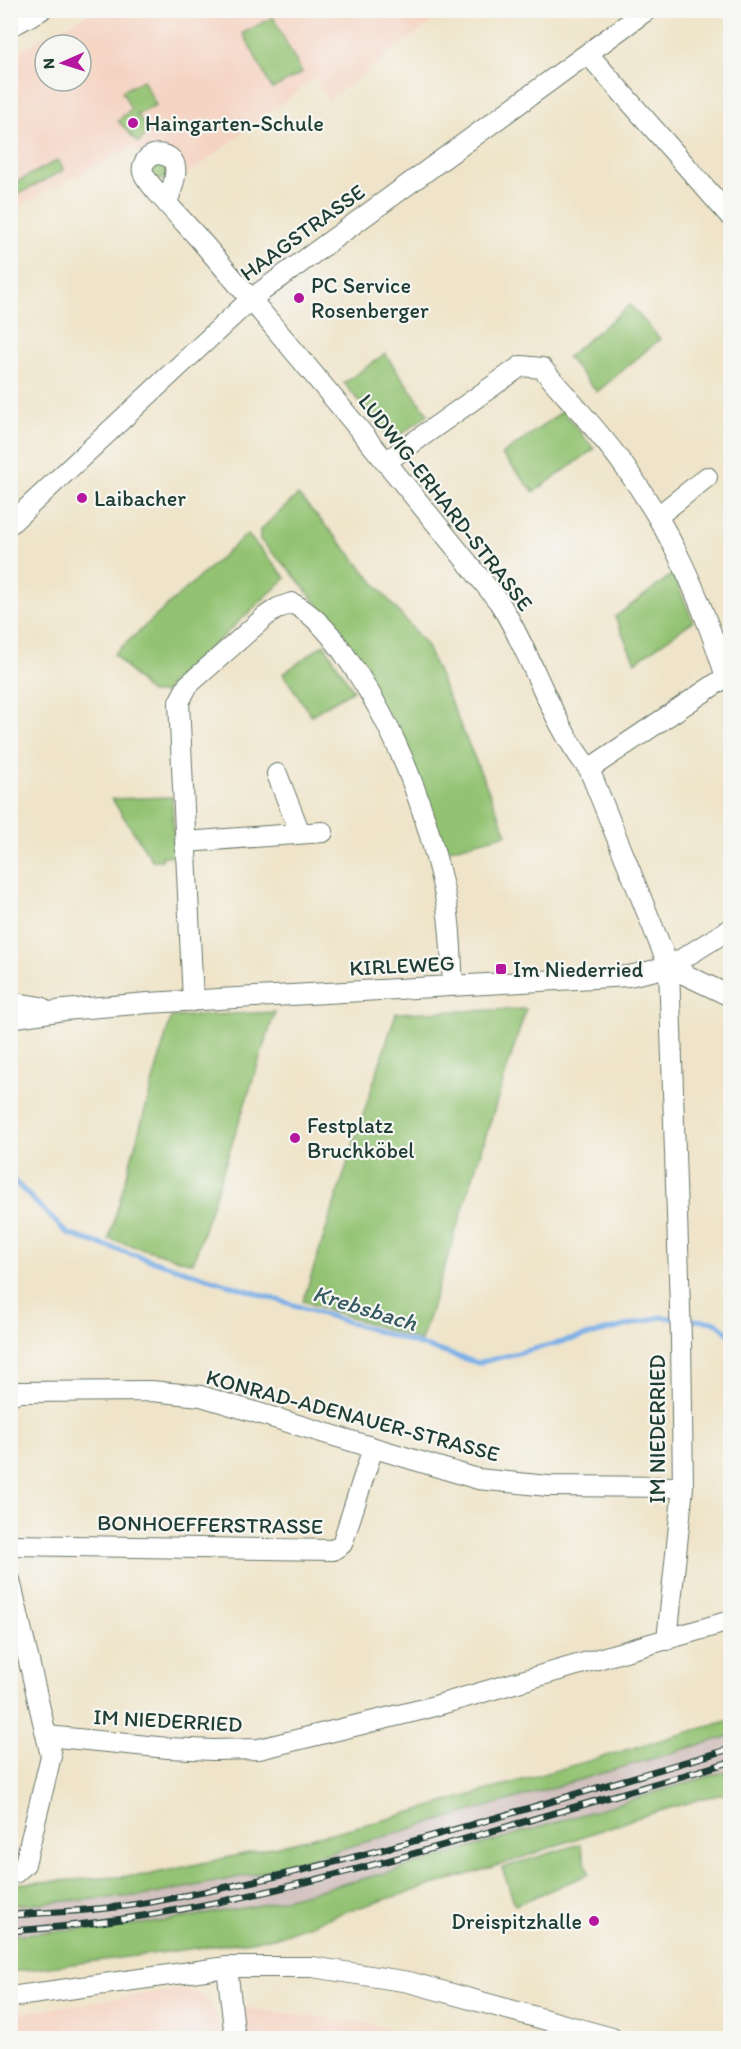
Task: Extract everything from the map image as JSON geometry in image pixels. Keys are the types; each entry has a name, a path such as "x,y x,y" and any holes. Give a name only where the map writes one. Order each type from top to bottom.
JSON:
{"street":[{"path":"10,22 17,23 41,10"},
{"name":"HAAGSTRASSE","path":"10,524 251,299 647,10"},
{"path":"588,54 730,216"},
{"name":"LUDWIG-ERHARD-STRASSE","path":"168,202 387,461 499,602 512,623 573,750 590,769 669,967"},
{"path":"387,461 521,366 542,368 622,463 658,516 682,559 709,622 728,676 590,769"},
{"path":"658,516 707,477"},
{"path":"193,1001 179,702 188,686 266,616 292,603 307,611 339,646 380,709 407,766 421,804 445,893 453,986"},
{"path":"277,774 300,833"},
{"path":"185,842 323,832"},
{"name":"KIRLEWEG","path":"10,1018 64,1010 193,1001 629,976 669,967 730,929"},
{"path":"669,967 730,996"},
{"name":"IM NIEDERRIED","path":"667,1640 683,1487 681,1339 669,967"},
{"name":"KIRLEWEG","path":"10,1002 64,1010"},
{"name":"KONRAD-ADENAUER-STRASSE","path":"10,1395 19,1392 152,1391 201,1396 478,1479 548,1486 683,1487"},
{"name":"BONHOEFFERSTRASSE","path":"10,1545 333,1550 342,1544 373,1448"},
{"path":"10,1580 51,1756 25,1864 13,1873"},
{"name":"IM NIEDERRIED","path":"47,1736 168,1748 259,1749 424,1709 730,1621"},
{"path":"10,1997 226,1967 312,1966 409,1982 612,2038"},
{"path":"226,1967 235,2038"}],"shaded area":[{"name":"Haingarten-Schule","path":"89,11 448,11 397,47 328,101 315,78 186,176 184,162 179,155 140,153 132,146 11,210 11,55 33,43 33,93 93,93 93,33 52,33"},
{"path":"730,1736 730,1770 397,1870 261,1905 153,1923 11,1935 11,1905 149,1895 255,1874"},
{"path":"176,1990 192,1991 209,2001 217,2016 219,2033 215,2038 11,2038 11,2014"},
{"path":"242,2008 361,2022 423,2038 246,2038"}],"green space":[{"path":"273,17 302,73 272,89 243,33"},
{"path":"143,80 156,105 137,115 151,131 138,143 118,121 131,109 122,91"},
{"path":"58,160 64,170 11,198 11,185"},
{"path":"153,161 168,167 165,179 155,181 150,164"},
{"path":"630,305 660,339 597,392 567,357"},
{"path":"385,354 428,414 403,433 392,435 382,429 344,383"},
{"path":"563,411 594,449 534,492 502,455"},
{"path":"298,495 426,645 507,834 442,851 340,632 292,573 260,540 260,530"},
{"path":"247,534 286,578 167,688 166,693 150,693 114,654"},
{"path":"673,574 693,621 635,662 615,617"},
{"path":"324,644 353,690 311,715 283,674"},
{"path":"172,797 175,856 163,856 162,860 152,860 112,799"},
{"path":"526,1009 421,1341 303,1301 396,1013"},
{"path":"275,1012 193,1263 109,1239 171,1017"},
{"path":"730,1720 730,1736 255,1874 149,1895 11,1905 11,1884 147,1875 253,1852 384,1820"},
{"path":"730,1770 730,1793 704,1798 636,1818 512,1861 347,1911 274,1938 11,1972 11,1935 153,1923 261,1905 397,1870"},
{"path":"580,1844 589,1874 515,1905 502,1868"}],"waterway":[{"name":"Krebsbach","path":"10,1177 68,1234 478,1363 661,1317 716,1322 730,1335"}],"railway":[{"path":"10,1915 134,1905 225,1888 443,1833 730,1749"},
{"path":"10,1931 130,1918 249,1896 424,1851 730,1762"}],"place":[{"name":"Haingarten-Schule","path":"133,123"},
{"name":"PC Service Rosenberger","path":"299,298"},
{"name":"Laibacher","path":"82,498"},
{"name":"Im Niederried","path":"501,969"},
{"name":"Festplatz Bruchköbel","path":"295,1138"},
{"name":"Dreispitzhalle","path":"594,1921"}]}
